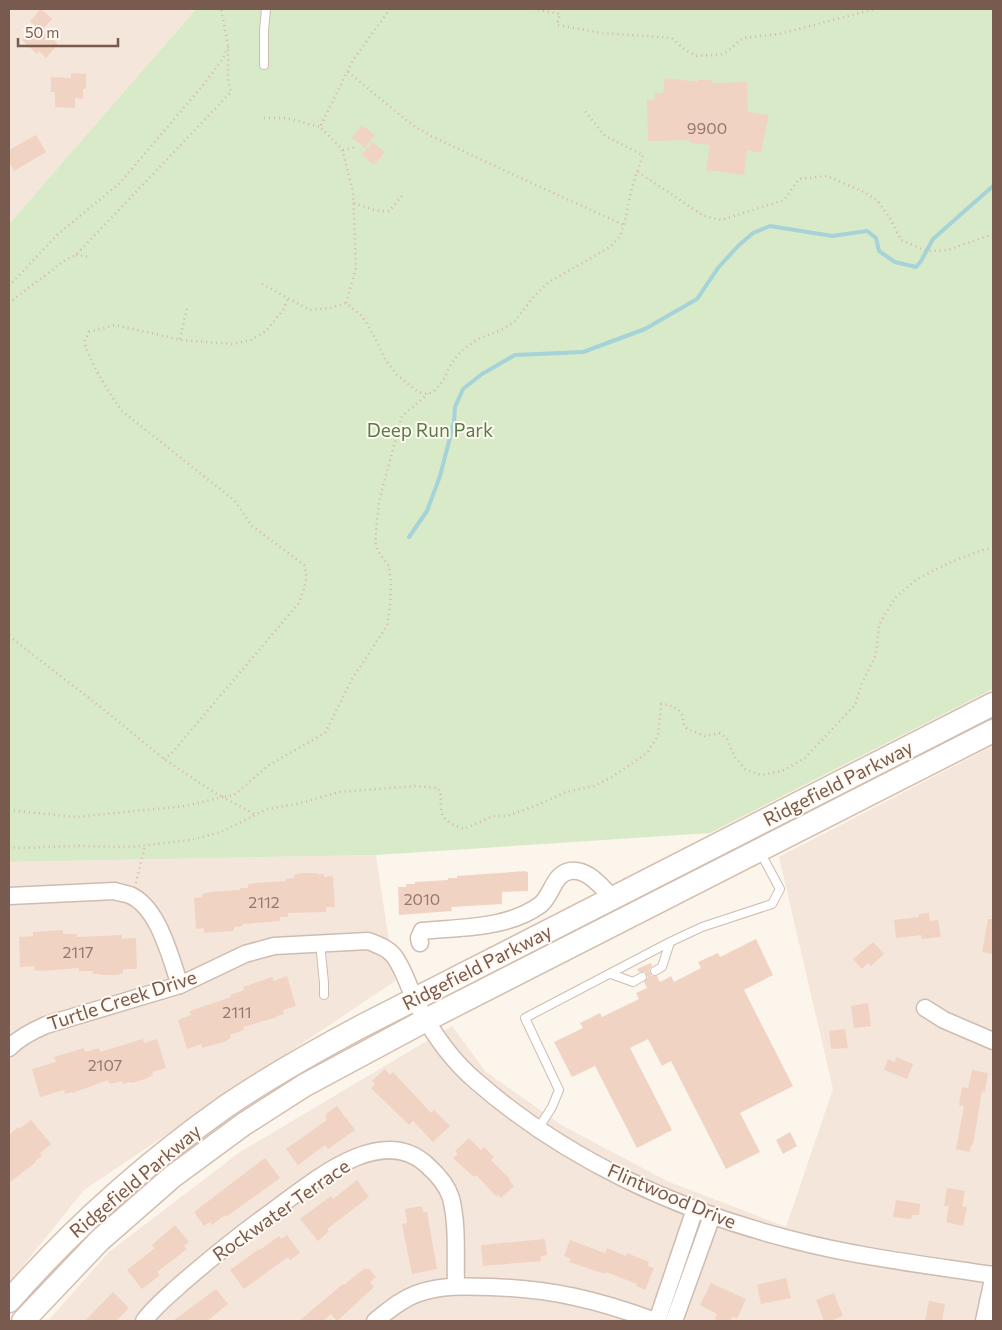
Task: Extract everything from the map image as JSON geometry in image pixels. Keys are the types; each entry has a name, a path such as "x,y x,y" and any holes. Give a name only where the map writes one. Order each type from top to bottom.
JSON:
{"main road":[{"name":"Ridgefield Parkway","path":"9,1301 60,1246 128,1182 226,1107 269,1078 332,1042 415,999 993,704"},
{"name":"Ridgefield Parkway","path":"23,1321 107,1233 160,1188 203,1153 305,1085 426,1020 993,731"}],"street":[{"path":"420,943 419,938 422,931 499,924 520,916 541,904 559,877 569,871 587,874 613,898"},
{"path":"9,896 115,891 131,896 151,914 160,928 180,985"},
{"name":"Turtle Creek Drive","path":"9,1048 28,1032 46,1024 180,985 246,954 274,946 368,941 382,946 396,959 415,999"},
{"name":"Flintwood Drive","path":"415,999 426,1020 456,1060 474,1080 538,1129 626,1180 712,1216 794,1241 993,1277"},
{"path":"925,1008 944,1020 993,1041"},
{"name":"Rockwater Terrace","path":"144,1321 152,1310 199,1268 251,1226 330,1171 356,1157 375,1151 401,1150 411,1154 422,1160 443,1182 451,1196 453,1211 456,1285"},
{"path":"375,1321 406,1298 433,1289 456,1285 529,1288 569,1295 618,1307 656,1321 695,1209"},
{"path":"674,1321 712,1216"},
{"path":"984,1321 993,1277"}],"lane":[{"path":"264,65 266,9"},
{"path":"538,1129 552,1107 558,1090 525,1018 702,927 772,904 780,889 759,851"},
{"path":"655,971 662,967 670,942"},
{"path":"320,943 324,995"},
{"path":"611,974 633,982 642,977"}],"path":[{"path":"9,304 24,290 48,274 62,260 76,255 231,92 228,81 228,45 221,9"},
{"path":"320,127 353,60 390,9"},
{"path":"533,9 560,14 557,25 602,33 672,38 685,50 697,56 724,54 743,38 779,34 875,9"},
{"path":"9,286 58,234 120,182 204,84 222,60 228,45"},
{"path":"348,72 411,124 431,136 624,225"},
{"path":"9,810 75,816 185,806 234,795 269,765 325,733 352,679 387,626 392,585 389,566 378,551 376,542 379,501 402,416 444,381 451,364 461,351 478,338 503,329 515,322 535,295 549,282 610,247 620,236 632,188 643,155 605,136 584,110"},
{"path":"264,118 286,118 320,127 342,150 347,162 354,203 356,268 346,303"},
{"path":"342,150 356,146"},
{"path":"638,172 704,216 721,220 784,200 799,180 827,176 864,192 877,200 890,218 901,240 922,249 929,251 948,250 993,234"},
{"path":"354,203 377,210 389,211 402,196"},
{"path":"76,255 90,257"},
{"path":"262,284 310,310 330,308 346,303"},
{"path":"164,759 171,754 298,604 306,585 306,571 304,565 252,526 235,501 122,411 99,374 86,348 85,340 89,332 115,325 180,339 232,344 251,340 266,331 283,310 288,298"},
{"path":"346,303 362,316 385,359 397,374 418,392 428,394"},
{"path":"180,339 187,308"},
{"path":"9,846 16,848 132,847 191,840 221,832 267,809 297,804 339,792 416,786 438,788 443,798 441,809 444,818 450,824 464,829 493,816 507,816 566,792 594,786 612,777 647,753 658,736 662,704 679,710 687,729 705,736 720,732 727,739 735,757 744,769 761,775 782,771 805,758 855,704 876,655 879,625 895,598 917,579 950,562 982,550 993,548"},
{"path":"9,636 164,759 215,793 254,814"},
{"path":"131,896 140,870 145,846"}],"shaded area":[{"path":"9,9 196,9 9,224"},
{"path":"993,746 993,1321 48,1321 109,1252 240,1152 452,1026 486,1072 563,1126 667,1181 786,1227 833,1089 779,857"},
{"path":"376,855 395,981 84,1190 9,1283 9,862"}],"green space":[{"name":"Deep Run Park","path":"196,9 993,9 993,689 710,833 376,855 9,862 9,224"}],"building":[{"path":"41,9 52,19 43,29 58,44 46,58 39,51 37,54 22,40 35,26 30,21"},
{"path":"71,73 86,74 86,89 83,89 83,99 75,98 75,108 55,107 55,92 51,92 51,77 71,78"},
{"path":"665,78 698,82 698,80 712,80 713,83 747,82 748,112 769,115 761,153 747,150 744,175 706,170 710,145 691,143 688,140 648,141 647,100 655,100 654,93 663,93"},
{"path":"362,125 375,135 365,148 352,138"},
{"path":"36,135 46,152 14,171 9,162 9,150"},
{"path":"372,142 385,152 374,165 362,155"},
{"path":"526,871 528,873 528,891 502,892 502,904 451,907 452,911 399,915 398,887 406,887 406,884 448,880 448,878 457,878 457,876"},
{"path":"302,873 324,874 324,877 333,876 335,907 326,907 326,912 288,913 288,917 280,917 280,921 242,924 242,926 234,927 234,931 204,933 204,928 196,929 194,898 202,897 202,894 210,892 248,888 248,884 286,881 286,879 294,878 294,875"},
{"path":"929,913 930,921 938,920 941,937 922,939 921,935 896,938 894,920 919,917 919,914"},
{"path":"988,919 993,919 993,954 982,952"},
{"path":"63,930 63,934 77,934 77,937 122,935 122,939 136,938 137,969 123,969 123,973 116,975 101,975 93,974 93,971 79,971 79,968 41,971 34,970 34,966 20,967 19,937 33,936 33,932"},
{"path":"756,939 773,975 744,990 793,1086 740,1113 760,1152 726,1169 671,1061 662,1066 648,1039 630,1048 672,1130 637,1148 595,1066 572,1077 554,1042 583,1028 580,1023 600,1013 602,1017 639,999 636,993 647,988 644,982 648,977 645,972 639,972 637,969 651,963 652,966 649,971 652,976 657,976 660,982 671,976 674,982 701,968 698,962 718,953 720,957"},
{"path":"873,942 884,954 871,966 868,963 862,969 853,959"},
{"path":"287,976 296,1006 283,1010 284,1014 277,1017 243,1027 244,1030 230,1035 231,1038 224,1042 202,1048 201,1044 187,1049 178,1020 191,1015 190,1011 231,997 230,995 244,990 243,987 272,977 274,981"},
{"path":"868,1003 871,1026 854,1028 851,1006"},
{"path":"845,1029 848,1048 831,1049 829,1031"},
{"path":"143,1039 144,1043 157,1039 166,1068 152,1072 153,1075 145,1079 131,1083 123,1084 122,1081 110,1084 108,1080 72,1093 65,1094 64,1090 40,1097 32,1069 56,1062 54,1057 84,1048 85,1052 99,1048 100,1052"},
{"path":"896,1057 913,1064 907,1079 884,1070 888,1059 895,1062"},
{"path":"385,1069 390,1075 393,1072 431,1113 434,1110 450,1126 433,1142 413,1121 409,1125 371,1088 375,1084 372,1081"},
{"path":"972,1070 988,1073 985,1092 982,1091 973,1145 971,1145 970,1152 956,1149 964,1106 959,1105 962,1087 968,1088"},
{"path":"337,1106 355,1130 328,1149 325,1145 298,1165 286,1149 327,1120 326,1114"},
{"path":"31,1120 51,1144 40,1153 42,1156 36,1162 9,1183 9,1135 18,1127 19,1129"},
{"path":"790,1132 797,1146 783,1154 776,1140"},
{"path":"469,1138 481,1150 484,1147 494,1157 491,1160 510,1179 514,1186 501,1198 498,1195 497,1197 476,1175 474,1177 453,1158 458,1154 455,1151"},
{"path":"265,1158 280,1178 226,1217 225,1215 212,1225 210,1222 204,1226 194,1212"},
{"path":"357,1180 369,1197 327,1229 329,1231 318,1241 300,1219 331,1196 333,1199"},
{"path":"947,1188 965,1191 962,1206 967,1207 963,1226 946,1222 949,1206 944,1206"},
{"path":"896,1200 920,1204 919,1215 912,1215 911,1219 893,1217"},
{"path":"422,1206 423,1212 427,1212 437,1269 412,1274 402,1224 407,1223 405,1209"},
{"path":"175,1225 189,1242 184,1246 187,1249 157,1272 160,1275 142,1289 127,1270 155,1248 152,1245"},
{"path":"287,1235 300,1253 290,1260 288,1257 244,1289 230,1270 279,1236 281,1239"},
{"path":"545,1239 547,1255 541,1256 541,1261 483,1266 481,1245"},
{"path":"570,1240 605,1253 607,1248 626,1256 627,1253 649,1262 648,1266 654,1268 645,1290 636,1286 637,1284 606,1272 605,1274 569,1262 571,1259 564,1256"},
{"path":"365,1268 366,1270 368,1268 376,1277 370,1282 374,1287 337,1321 331,1314 323,1321 299,1321 343,1284"},
{"path":"786,1278 791,1298 761,1304 757,1285"},
{"path":"711,1283 746,1299 737,1319 733,1316 730,1321 715,1319 717,1314 700,1305"},
{"path":"216,1289 228,1304 207,1321 173,1321"},
{"path":"113,1292 129,1308 116,1321 85,1321"},
{"path":"834,1293 843,1316 830,1321 824,1321 816,1300"},
{"path":"929,1301 945,1304 942,1321 925,1321"}],"waterway":[{"path":"409,537 427,511 440,476 454,422 455,407 463,389 482,374 515,355 583,352 645,329 697,299 718,268 738,246 753,233 770,226 832,236 867,231 876,238 879,251 895,262 916,267 933,239 993,186"}]}
